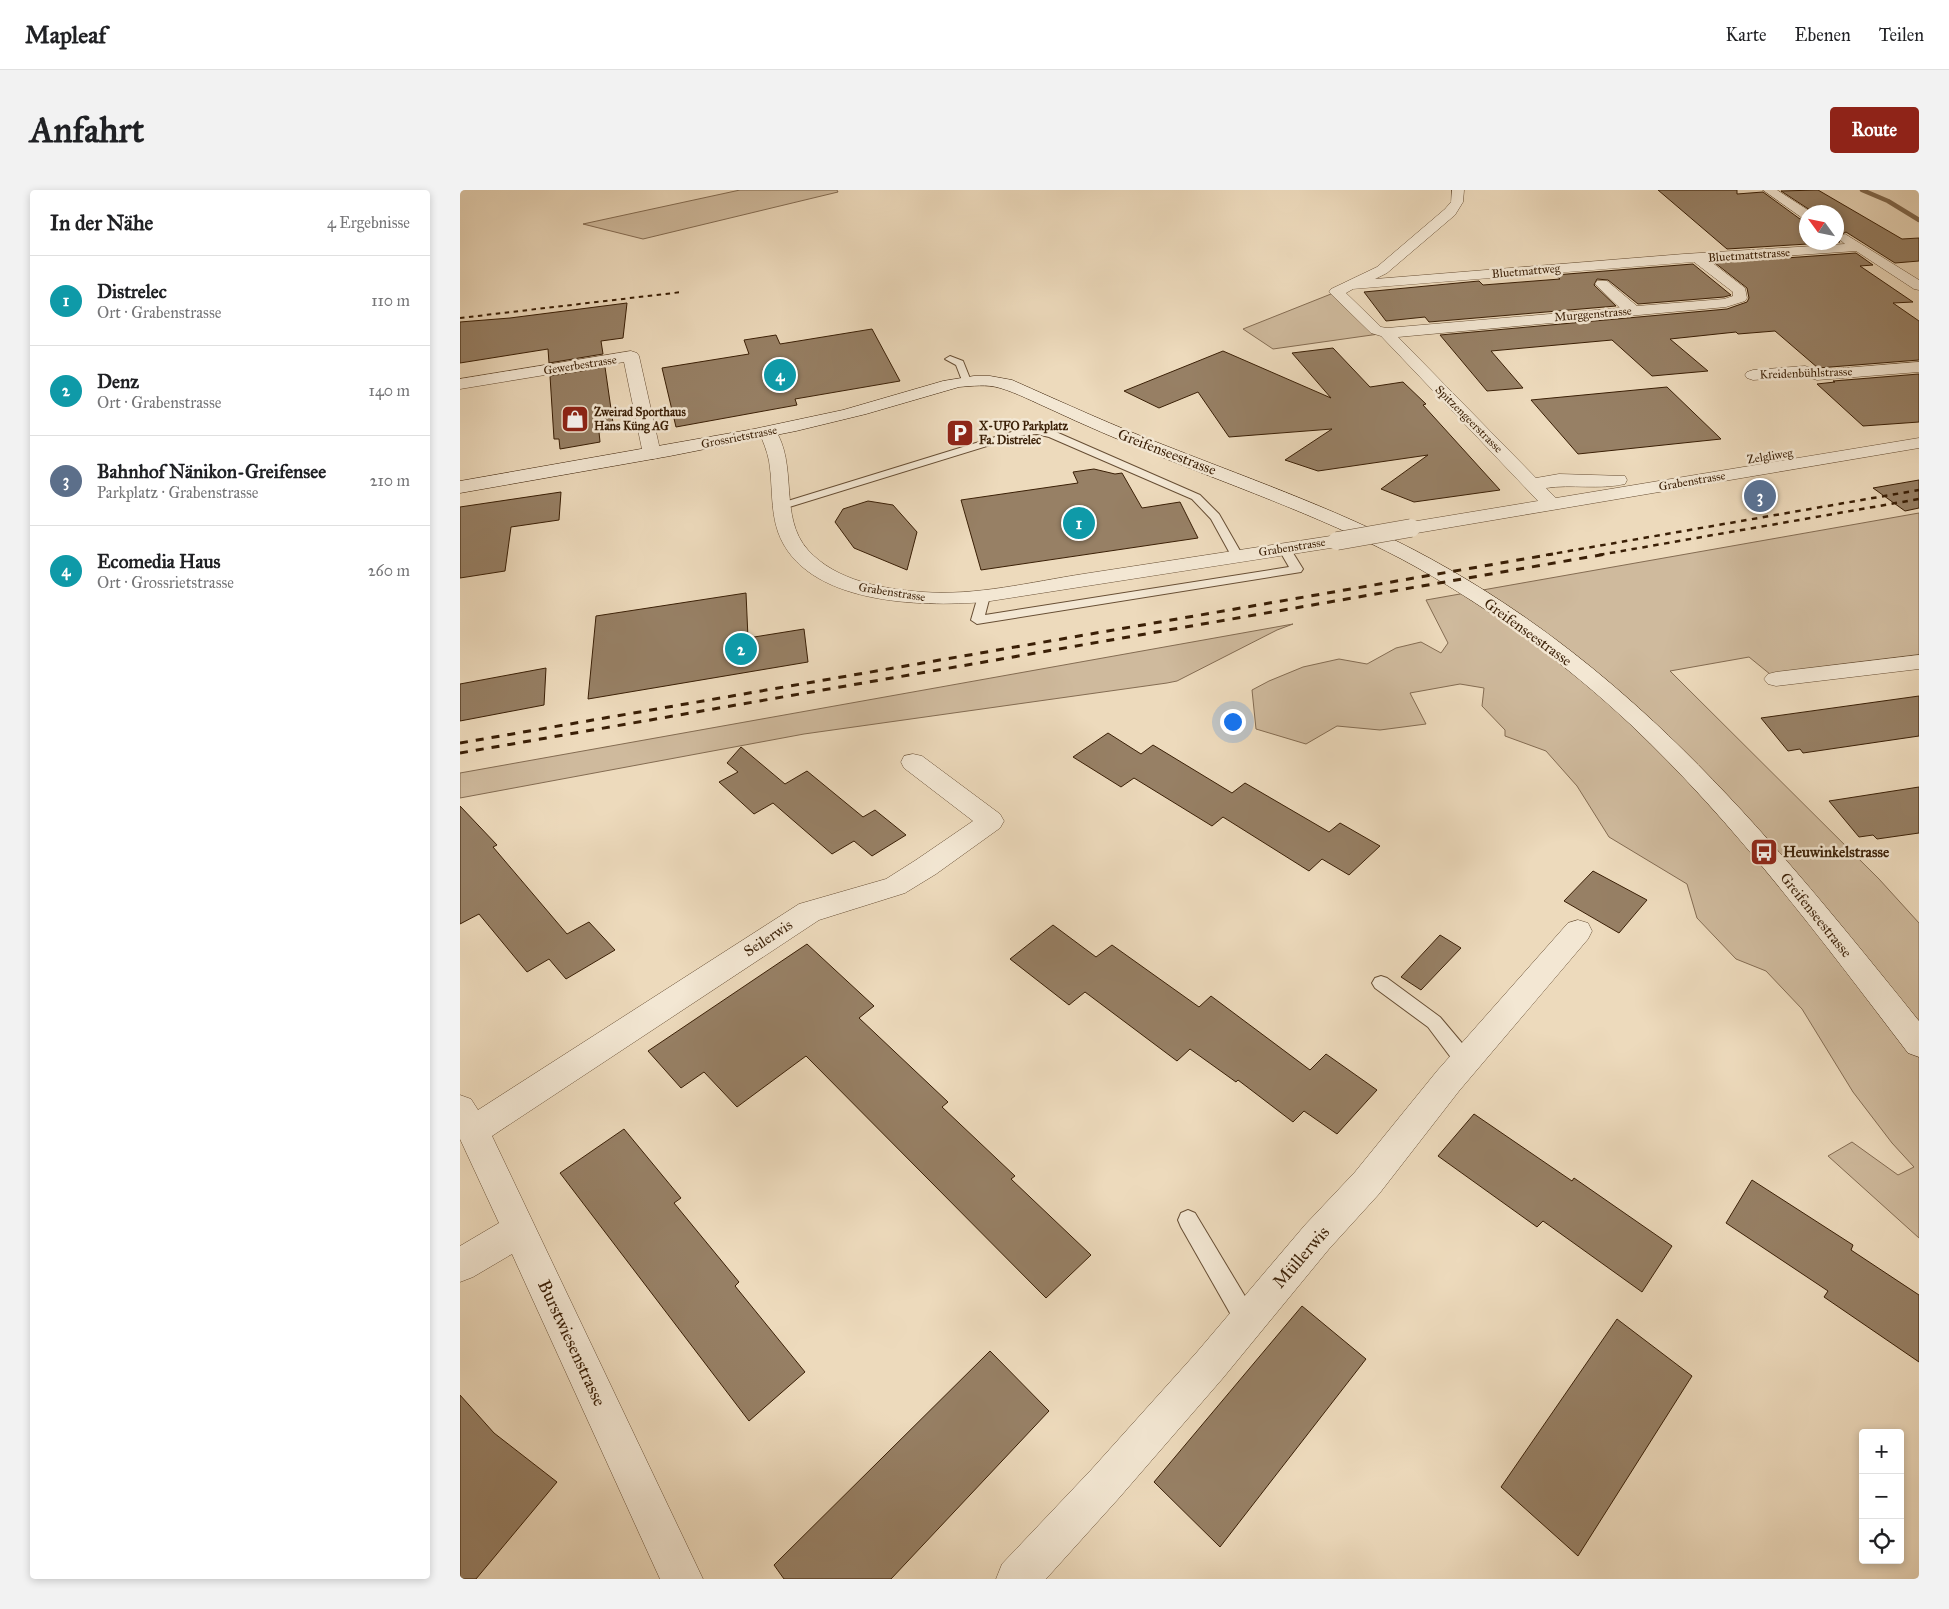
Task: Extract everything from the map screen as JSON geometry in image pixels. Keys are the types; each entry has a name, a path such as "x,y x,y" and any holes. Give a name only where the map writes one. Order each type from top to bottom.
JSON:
{"street":[{"path":"1353,285 1382,270 1450,212 1457,202 1458,190"},
{"path":"1769,190 1799,209"},
{"path":"1844,238 1919,286"},
{"name":"Bluetmattstrasse","path":"1699,259 1859,247"},
{"name":"Bluetmattweg","path":"1353,285 1684,258 1699,259"},
{"name":"Murggenstrasse","path":"1386,333 1726,303 1740,298 1740,291 1699,259"},
{"path":"1602,284 1633,311"},
{"name":"Spitzengeerstrasse","path":"1353,285 1336,292 1376,330 1386,333 1552,505"},
{"name":"Gewerbestrasse","path":"460,384 631,356 652,454"},
{"name":"Kreidenbühlstrasse","path":"1752,375 1805,371 1817,375 1919,367"},
{"name":"Grossrietstrasse","path":"460,487 768,432 851,413 966,381 988,379 1015,387"},
{"name":"Greifenseestrasse","path":"1015,387 1109,430 1266,491 1374,537 1425,564 1541,638 1594,679 1657,736 1736,819 1816,914 1919,1044"},
{"name":"Grabenstrasse","path":"768,432 777,458 782,506 788,533 794,548 807,561 851,585 906,596 942,599 984,596 1238,556 1919,443"},
{"name":"Zelgliweg","path":"1532,484 1558,480 1609,482 1806,451 1919,436"},
{"path":"1776,679 1919,662"},
{"name":"Seilerwis","path":"467,1120 809,912 894,886 926,867 991,821 912,762"},
{"name":"Müllerwis","path":"1017,1579 1125,1462 1317,1237 1367,1183 1465,1061 1578,931"},
{"name":"Burstwiesenstrasse","path":"467,1120 682,1579"},
{"path":"460,1266 520,1230"}],"lane":[{"path":"950,359 960,363 966,381"},
{"path":"782,506 1022,432 1037,431 1052,434 1196,497 1209,507 1218,519 1238,556"},
{"path":"984,596 977,620 1297,569 1284,548"},
{"path":"1381,983 1434,1022 1465,1061"},
{"path":"1188,1220 1247,1321"}],"shaded area":[{"path":"740,190 837,190 838,192 643,239 583,224"},
{"path":"1336,292 1386,333 1273,349 1243,329"},
{"path":"1919,513 1919,662 1776,679 1749,657 1670,671 1879,879 1919,923 1919,1238 1828,1156 1852,1142 1898,1175 1914,1167 1892,1143 1853,1092 1802,1009 1766,971 1736,959 1697,918 1687,884 1609,837 1577,786 1546,751 1505,736 1505,730 1482,706 1484,688 1460,684 1410,693 1426,724 1380,730 1337,726 1306,744 1256,729 1252,690 1303,667 1339,659 1367,664 1396,648 1421,642 1441,653 1448,643 1426,600"},
{"path":"1293,624 1277,630 1177,681 804,734 460,798 460,773"}],"building":[{"path":"1658,190 1737,190 1737,194 1763,192 1799,218 1799,245 1727,249"},
{"path":"1818,190 1844,205 1802,205 1781,191"},
{"path":"1844,205 1902,239 1919,238 1919,261 1895,263 1846,232 1844,233"},
{"path":"1856,253 1873,265 1860,266 1913,302 1893,303 1919,321 1919,360 1818,368 1775,331 1738,334 1736,332 1670,339 1708,371 1652,376 1612,340 1491,351 1523,388 1487,391 1440,335 1727,309 1747,302 1749,298 1747,288 1715,263"},
{"path":"1693,264 1731,295 1638,304 1608,280 1597,279 1594,285 1616,306 1429,322 1425,317 1386,321 1364,292 1479,281 1483,285 1560,279 1555,275"},
{"path":"627,303 623,338 601,341 603,354 549,363 548,349 460,363 460,322 510,318"},
{"path":"872,329 900,381 795,399 797,405 676,427 662,368 749,354 744,340 776,335 780,344"},
{"path":"1333,348 1370,387 1403,382 1426,404 1423,405 1500,490 1414,502 1381,489 1428,455 1318,471 1285,460 1332,429 1229,437 1198,392 1159,408 1124,391 1223,351 1331,398 1292,353"},
{"path":"605,367 614,430 599,432 600,442 560,449 559,439 554,439 550,376"},
{"path":"1919,374 1919,422 1863,426 1817,384 1835,382 1833,381"},
{"path":"1667,387 1721,439 1578,454 1531,400"},
{"path":"1094,469 1115,474 1122,473 1142,508 1180,502 1198,538 981,570 961,500 1078,483 1073,472"},
{"path":"1919,480 1919,508 1905,511 1873,488"},
{"path":"561,492 559,520 511,527 505,571 460,578 460,507"},
{"path":"868,501 893,505 917,532 907,570 854,548 835,522 843,509"},
{"path":"746,593 748,638 804,629 808,662 588,699 596,616"},
{"path":"546,668 544,705 460,721 460,684"},
{"path":"1919,696 1919,736 1803,753 1800,749 1788,751 1761,718"},
{"path":"1108,733 1141,754 1153,745 1232,793 1245,783 1329,832 1340,823 1380,846 1349,875 1322,859 1309,871 1223,817 1212,826 1134,778 1121,787 1073,757"},
{"path":"741,747 785,784 807,771 863,817 875,810 906,835 872,856 854,841 832,854 773,803 754,814 719,782 738,772 727,763"},
{"path":"1919,787 1919,833 1877,839 1873,835 1859,837 1829,801"},
{"path":"460,806 497,845 493,847 567,934 589,922 615,950 566,979 549,959 527,972 479,914 460,924"},
{"path":"1593,871 1647,900 1619,933 1564,901"},
{"path":"1053,925 1096,957 1112,945 1199,1007 1211,996 1310,1070 1326,1054 1377,1090 1337,1134 1304,1111 1293,1122 1238,1080 1236,1082 1190,1049 1177,1061 1085,992 1069,1005 1010,959"},
{"path":"1440,935 1461,948 1421,990 1401,977"},
{"path":"807,944 874,1006 859,1018 948,1102 942,1107 1015,1176 1011,1179 1091,1255 1046,1298 806,1056 737,1107 704,1072 681,1088 648,1051"},
{"path":"1474,1114 1572,1181 1574,1178 1672,1246 1642,1292 1543,1221 1537,1227 1438,1156"},
{"path":"624,1129 681,1198 674,1203 739,1282 735,1286 805,1372 749,1421 560,1173"},
{"path":"1752,1180 1853,1245 1851,1250 1919,1295 1919,1362 1824,1297 1828,1291 1726,1223"},
{"path":"1302,1306 1366,1359 1220,1547 1154,1482"},
{"path":"1617,1319 1692,1376 1578,1556 1501,1487"},
{"path":"990,1351 1049,1411 891,1579 784,1579 774,1565"},
{"path":"460,1395 494,1433 557,1482 476,1579 460,1579"}],"waterway":[{"path":"1862,190 1888,201 1919,220"}],"railway":[{"path":"460,318 682,292"},
{"path":"1546,555 1919,490"},
{"path":"1599,555 1919,499"},
{"path":"460,743 1553,554"},
{"path":"460,753 1606,554"}],"place":[{"name":"Ecomedia Haus","path":"780,375"},
{"name":"Zweirad Sporthaus Hans Küng AG","path":"575,419"},
{"name":"X-UFO Parkplatz Fa. Distrelec","path":"960,433"},
{"name":"Bahnhof Nänikon-Greifensee","path":"1760,496"},
{"name":"Distrelec","path":"1079,523"},
{"name":"Denz","path":"741,649"},
{"name":"Heuwinkelstrasse","path":"1764,852"}]}
